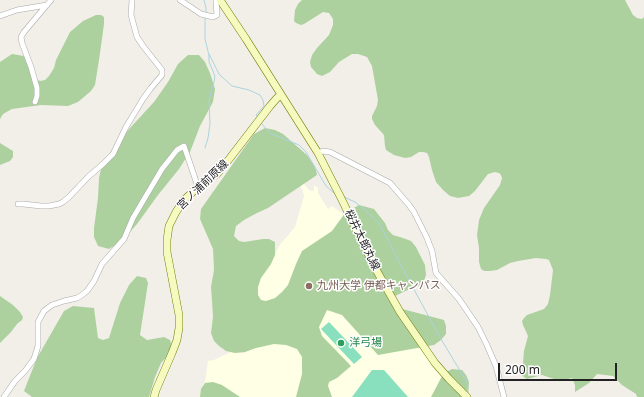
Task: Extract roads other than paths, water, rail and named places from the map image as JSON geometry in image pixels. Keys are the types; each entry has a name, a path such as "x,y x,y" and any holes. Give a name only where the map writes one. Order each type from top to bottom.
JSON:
{"main road":[{"path":"220,0 281,95"},
{"name":"宮ノ浦前原線","path":"154,397 177,340 179,328 179,315 167,252 169,226 184,200 198,187 217,174 263,115 281,95"},
{"name":"桜井太郎丸線","path":"281,95 318,153 338,190 374,266 400,312 435,362 466,396"}],"street":[{"path":"35,102 37,88 21,37 51,0"},
{"path":"18,204 49,206 59,204 69,197 113,154 126,127 151,88 162,75 162,70 137,37 131,15 132,0"},
{"path":"180,0 201,14 213,17 217,15 216,0"},
{"path":"0,16 17,10 47,5"},
{"path":"4,397 14,381 25,371 34,359 38,346 38,322 44,311 52,305 77,298 87,291 94,281 102,264 124,239 133,218 162,169 177,150 184,146 198,187"},
{"path":"318,153 323,151 330,152 390,183 409,205 427,238 432,251 436,273 459,299 478,327 491,353 504,397"}],"waterway":[{"path":"204,0 206,13"},
{"path":"205,16 205,39 208,51"},
{"path":"208,52 219,74 232,86 249,90 260,95 264,106 256,115 258,117"},
{"path":"205,148 210,124 209,102 215,77 209,62 209,54"},
{"path":"261,123 270,133 299,145 306,152 326,186 334,193"},
{"path":"344,197 355,202 379,223 441,339 468,384 467,393"}],"place":[{"name":"九州大学 伊都キャンパス","path":"309,286"},
{"name":"洋弓場","path":"341,343"}]}
